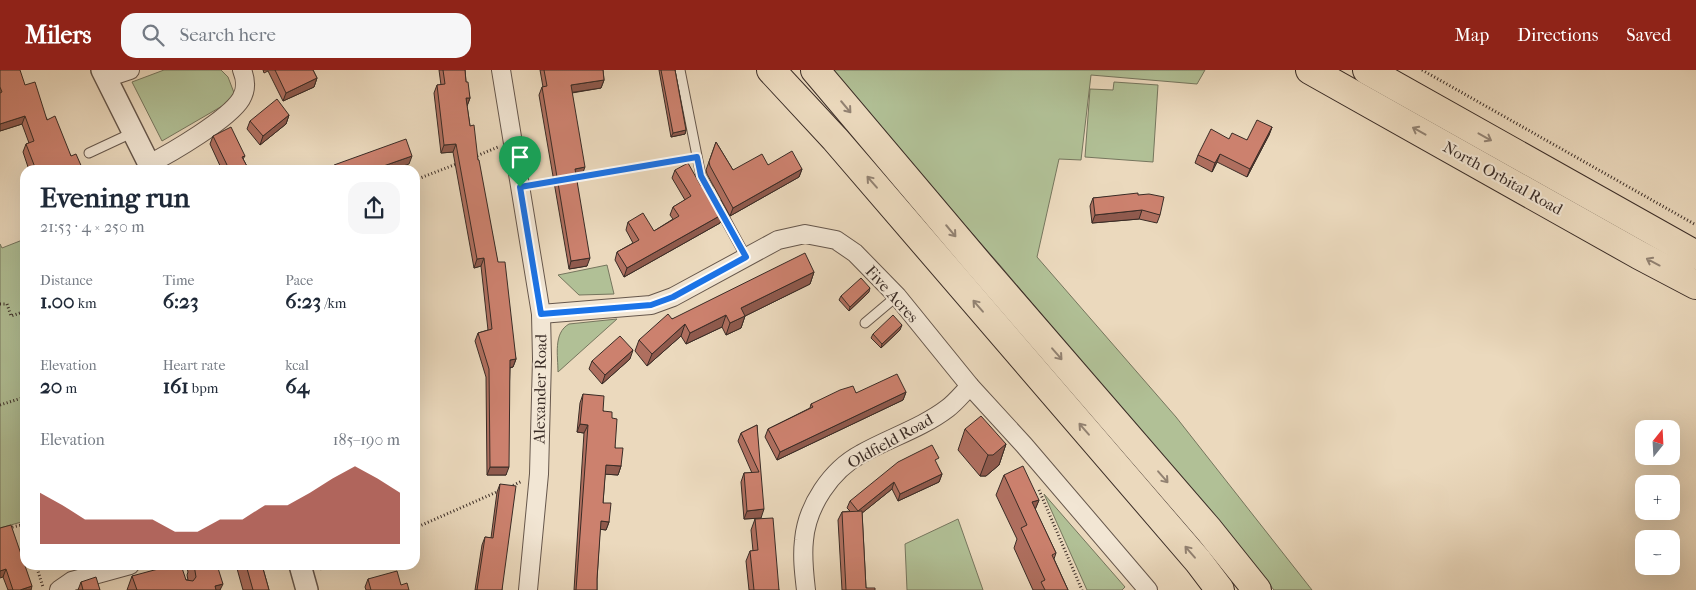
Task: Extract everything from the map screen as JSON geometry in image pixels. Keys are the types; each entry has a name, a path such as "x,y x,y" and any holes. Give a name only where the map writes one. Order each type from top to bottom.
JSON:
{"main road":[{"path":"771,70 835,139 1198,561 1220,590"},
{"path":"815,70 979,264 1209,530 1257,590"},
{"name":"North Orbital Road","path":"1310,70 1639,255 1696,285"},
{"name":"North Orbital Road","path":"1367,70 1696,255"}],"street":[{"path":"130,70 104,74 150,165"},
{"path":"154,165 232,111 241,99 244,91 246,82 242,70"},
{"name":"Alexander Road","path":"501,70 541,314 542,359 539,474 528,590"},
{"name":"Five Acres","path":"541,314 651,305 673,297 778,240 805,234 836,240 855,253 897,296 970,386 1024,445 1148,590"},
{"name":"Oldfield Road","path":"806,590 804,539 808,520 815,504 837,472 859,455 931,420 949,407 970,386"},
{"path":"59,590 72,581 112,570"},
{"path":"301,570 307,590"}],"lane":[{"path":"680,70 701,176 746,257"},
{"path":"88,153 134,132"},
{"path":"865,324 897,296"}],"path":[{"path":"1422,70 1696,225"},
{"path":"468,159 513,142"},
{"path":"569,179 697,157"},
{"path":"420,178 459,163"},
{"path":"520,187 560,181"},
{"path":"0,304 7,304 11,316 20,313"},
{"path":"0,405 20,399"},
{"path":"420,526 539,474"},
{"path":"1036,483 1082,590"},
{"path":"7,529 20,525"},
{"path":"38,570 44,590"}],"green space":[{"path":"164,70 221,70 228,77 236,98 162,141 132,82"},
{"path":"829,70 1205,70 1197,84 1091,75 1081,160 1059,159 1037,257 1176,417 1312,590 1274,590 999,264"},
{"path":"1114,82 1158,85 1153,162 1085,157 1090,89 1113,90"},
{"path":"20,241 20,522 0,528 0,244 2,248"},
{"path":"607,265 614,294 579,295 558,275"},
{"path":"617,319 558,372 557,345 564,328 569,324"},
{"path":"1044,494 1125,587 1122,590 1087,590"},
{"path":"958,519 983,590 907,590 905,544"}],"building":[{"path":"0,70 20,70 25,85 35,82 47,120 55,116 71,156 76,154 81,165 34,165 26,144 34,141 25,116 0,124 0,93 2,92 0,87"},
{"path":"275,70 313,70 317,78 286,93"},
{"path":"443,70 465,70 470,98 466,98 470,126 474,125 478,160 498,262 505,262 516,359 510,360 509,467 490,467 489,369 478,333 492,329 484,258 477,259 456,144 444,145 437,85 445,84"},
{"path":"544,70 603,70 604,80 571,85 585,167 575,169 590,258 571,261 542,87 547,86"},
{"path":"661,70 675,70 686,130 673,133"},
{"path":"277,99 289,115 263,136 250,121"},
{"path":"1257,120 1272,127 1250,169 1220,154 1215,163 1198,155 1211,129 1229,139 1232,133 1247,140"},
{"path":"231,127 245,156 242,157 246,165 227,165 213,136"},
{"path":"406,139 412,156 386,165 334,165"},
{"path":"716,142 733,170 762,154 768,165 792,151 802,169 733,208 710,166 709,162"},
{"path":"688,163 701,186 703,179 723,214 627,268 617,252 639,240 628,222 643,213 654,231 679,216 673,207 691,196 675,170"},
{"path":"1138,193 1138,195 1149,194 1164,197 1160,215 1142,210 1095,215 1093,198"},
{"path":"805,253 814,272 741,308 745,316 730,323 726,315 690,333 685,324 652,354 639,340 668,314 672,319"},
{"path":"861,278 870,288 850,307 841,296"},
{"path":"893,315 902,325 882,344 873,334"},
{"path":"620,336 633,350 605,375 592,361"},
{"path":"897,374 906,392 780,452 768,429 813,407 811,404 840,390 853,386 856,393"},
{"path":"583,394 604,396 603,411 612,412 612,418 617,419 615,448 623,448 621,466 606,465 603,503 611,503 609,522 601,521 597,590 576,590 588,425 580,424"},
{"path":"981,416 1006,444 993,455 988,455 965,429"},
{"path":"757,425 764,509 747,511 744,473 759,472 741,433"},
{"path":"932,445 939,458 935,460 942,474 900,494 894,482 858,511 850,501 898,462"},
{"path":"1023,466 1039,500 1032,502 1056,553 1052,555 1068,590 1045,590 1041,582 1045,580 1021,528 1027,525 1004,475"},
{"path":"500,484 516,486 502,590 477,590 485,537 493,538"},
{"path":"862,511 866,588 875,588 875,590 846,590 842,512"},
{"path":"773,518 779,590 754,590 750,551 758,550 755,519"},
{"path":"11,525 20,551 20,570 26,570 32,586 13,590 6,569 0,571 0,528"},
{"path":"154,570 183,570 186,580 193,581 196,577 195,570 219,570 223,584 215,586 216,590 137,590 132,576"},
{"path":"247,570 263,570 269,590 253,590"},
{"path":"397,571 401,585 407,583 409,590 371,590 368,579"},
{"path":"96,577 100,590 83,590 81,582"}],"route":[{"path":"697,157 701,176 746,257 673,297 651,305 541,314 520,187 697,157"}]}
